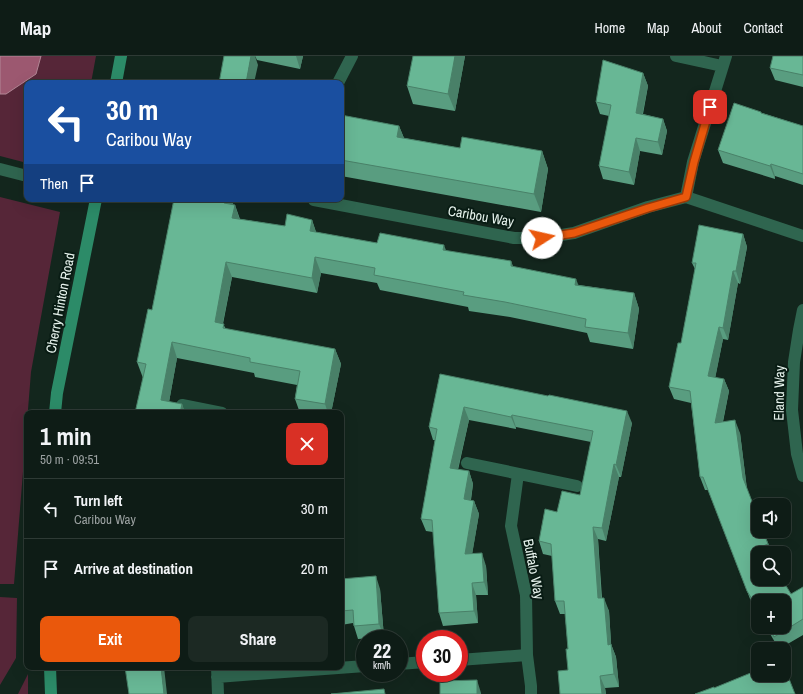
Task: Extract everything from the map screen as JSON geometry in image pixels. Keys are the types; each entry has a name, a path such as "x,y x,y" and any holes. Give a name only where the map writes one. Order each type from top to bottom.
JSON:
{"street":[{"path":"117,80 121,56"},
{"path":"340,80 352,56"},
{"path":"676,56 724,61 694,162 686,197 803,236"},
{"path":"0,169 24,175"},
{"name":"Caribou Way","path":"328,202 514,238 542,238 574,233 686,197"},
{"name":"Cherry Hinton Road","path":"55,410 57,392 95,202"},
{"name":"Eland Way","path":"803,310 794,362 797,410 797,454 803,476"},
{"path":"182,404 209,410"},
{"path":"467,463 577,486"},
{"name":"Buffalo Way","path":"518,474 510,526 526,595 527,655 531,694"},
{"path":"468,659 527,655"},
{"path":"344,667 356,666"},
{"path":"50,670 51,694"},
{"path":"218,694 217,672 266,670"}],"shaded area":[{"path":"0,56 96,56 92,80 24,80 24,162 0,156"},
{"path":"0,56 41,56 36,74 27,80 24,80 24,82 6,94 0,94"},
{"path":"0,197 60,212 31,372 28,410 24,410 24,459 14,584 0,584"},
{"path":"0,597 17,598 16,658 0,685"},
{"path":"28,674 28,694 18,694"}],"building":[{"path":"224,56 251,56 247,80 220,80"},
{"path":"413,56 455,56 448,94 407,86"},
{"path":"773,56 803,56 803,75 770,68"},
{"path":"603,60 643,73 636,113 663,119 658,142 636,138 629,172 599,166 611,105 596,102"},
{"path":"734,103 803,126 803,174 771,164 770,166 718,150"},
{"path":"344,116 399,126 397,137 460,148 462,137 542,151 534,194 344,161"},
{"path":"173,202 224,202 235,205 232,218 285,226 287,214 312,220 310,231 377,243 380,233 444,245 443,250 511,261 511,266 576,279 575,285 634,293 628,333 585,327 586,319 463,295 464,292 374,275 375,268 315,257 312,278 226,262 215,322 224,324 223,328 335,349 325,404 295,399 300,371 250,362 250,358 172,342 161,400 182,404 181,410 136,410 146,364 137,362 148,309 152,310"},
{"path":"699,225 743,234 736,271 733,271 723,328 719,327 708,376 724,379 715,423 735,420 743,478 751,499 751,538 766,538 768,544 763,546 751,546 751,586 786,586 791,594 751,594 751,598 747,591 703,477 700,477 690,391 669,387 678,343 681,343 696,263 692,263"},
{"path":"440,374 627,411 616,465 614,464 602,528 593,527 598,598 604,598 608,645 611,644 614,674 600,676 602,694 560,694 558,671 568,670 566,649 568,649 564,601 555,601 551,544 539,541 545,509 557,512 562,491 580,495 593,431 512,415 511,417 464,407 450,468 469,471 464,499 474,501 465,554 482,553 484,582 472,583 474,611 439,613 432,520 421,519 437,429 429,427"},
{"path":"376,576 379,624 354,626 353,610 344,611 344,579"},
{"path":"803,587 803,619 791,626 791,594"},
{"path":"125,670 161,670 164,694 129,694"},
{"path":"751,673 751,682 790,682 795,694 695,694"},
{"path":"468,680 477,680 477,694 440,694 440,682 468,682"},
{"path":"384,689 385,694 331,694"}],"route":[{"path":"542,238 574,233 686,197 694,162 710,107"}]}
